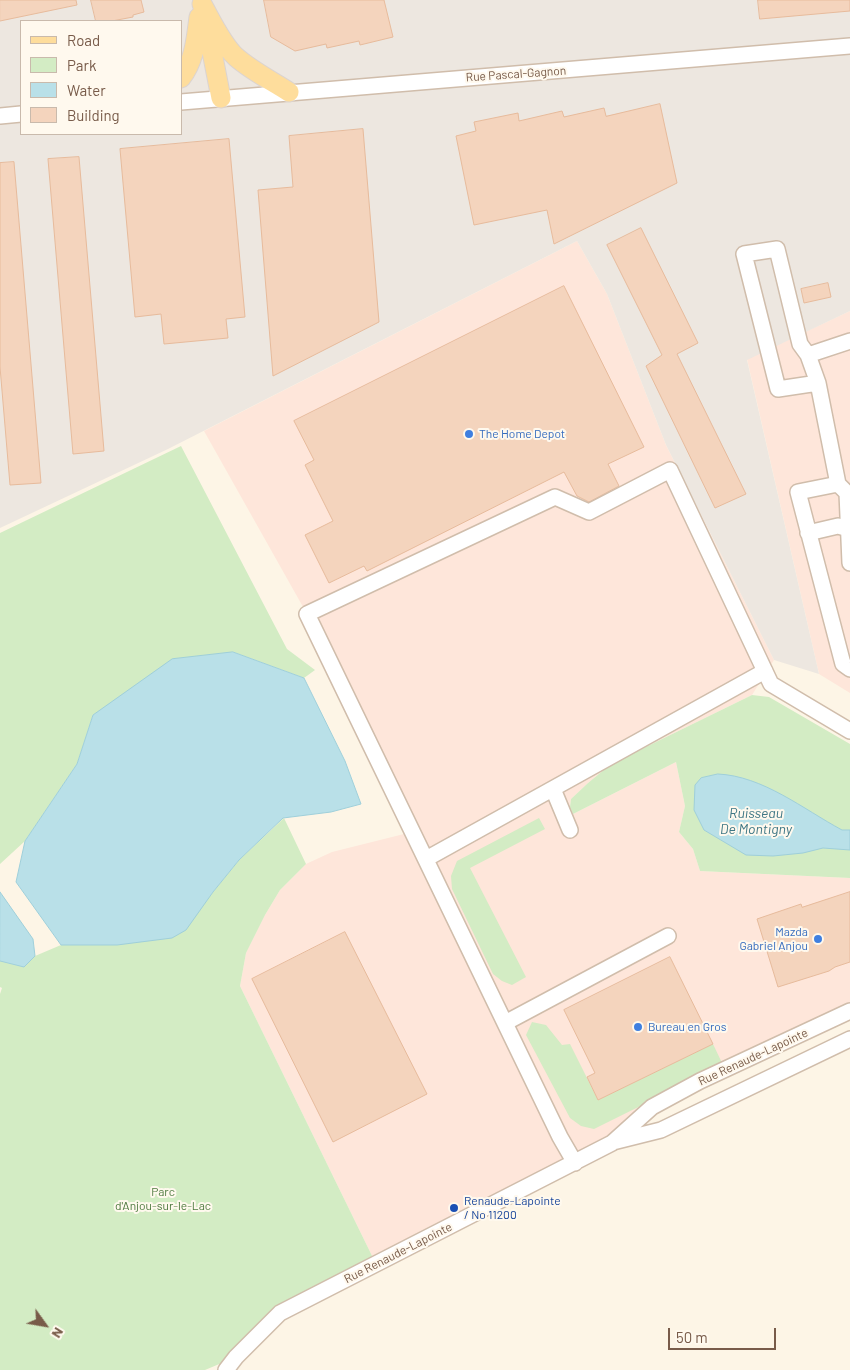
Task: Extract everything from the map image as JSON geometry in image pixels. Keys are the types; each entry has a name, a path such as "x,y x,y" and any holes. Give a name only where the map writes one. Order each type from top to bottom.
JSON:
{"main road":[{"path":"182,77 187,71 196,46 201,2"},
{"path":"201,2 235,56 253,70 289,92"},
{"path":"201,2 222,98"}],"street":[{"name":"Rue Pascal-Gagnon","path":"182,102 850,46"},
{"path":"0,116 20,114"},
{"path":"818,383 778,389 744,254 777,249 800,344 808,355 818,383 838,484 847,494 850,563"},
{"path":"808,355 850,341"},
{"path":"575,1163 560,1137 307,614 556,497 589,512 670,470 771,684 850,731"},
{"path":"838,484 798,492 808,533 845,652 843,664 850,669"},
{"path":"808,533 838,526 849,529"},
{"path":"426,860 765,670"},
{"path":"553,789 570,830"},
{"path":"505,1023 668,936"},
{"name":"Rue Renaude-Lapointe","path":"612,1143 652,1106 700,1081 850,1012"},
{"path":"831,1020 845,1041"},
{"name":"Rue Renaude-Lapointe","path":"226,1370 236,1357 280,1313 612,1143 661,1130 845,1041"}],"shaded area":[{"path":"0,0 850,0 850,311 747,360 819,674 774,660 666,445 607,294 577,241 168,449 0,528"},
{"path":"577,241 607,294 666,445 774,660 752,695 611,764 571,799 570,807 573,814 676,762 685,806 679,832 693,849 700,871 850,878 850,1012 700,1081 612,1143 376,1264 240,986 246,953 265,915 280,890 306,864 332,852 412,832 307,614 204,431"},
{"path":"850,311 850,693 819,674 747,359"}],"green space":[{"path":"181,446 287,649 315,670 304,678 233,652 93,715 77,764 25,841 0,864 0,533"},
{"path":"752,695 769,697 850,744 850,878 700,871 693,849 679,832 685,806 676,762 573,814 570,807 571,799 611,764"},
{"name":"Parc d'Anjou-sur-le-Lac","path":"284,818 306,864 280,890 265,915 246,953 240,986 376,1264 280,1313 236,1357 205,1370 0,1370 0,994 2,988 0,987 0,961 24,967 35,956 61,945 117,945 199,909 239,860"},
{"path":"539,818 545,829 470,868 526,977 512,985 502,981 493,974 452,889 451,876 457,861"},
{"path":"532,1022 546,1025 562,1045 570,1044 598,1100 713,1044 723,1065 594,1129 581,1126 570,1118 526,1035"}],"water":[{"path":"233,652 304,678 345,761 361,804 331,812 283,818 239,860 186,930 172,938 117,945 61,945 16,882 25,841 77,764 93,715 172,659"},
{"name":"Ruisseau De Montigny","path":"718,774 735,776 767,787 842,830 850,830 850,850 823,848 803,853 773,856 746,855 704,830 694,810 695,785 701,778"},
{"path":"0,892 33,939 35,956 24,967 0,961"}],"building":[{"path":"0,0 76,0 77,5 0,21"},
{"path":"91,0 141,0 144,12 133,15 133,17 117,20 96,20"},
{"path":"264,0 384,0 393,37 360,45 359,41 327,48 326,44 295,51 271,37"},
{"path":"758,0 850,0 850,11 760,19"},
{"path":"660,104 677,183 554,244 547,210 474,225 456,136 476,131 474,122 518,113 519,121 562,111 564,117 604,108 606,116"},
{"path":"363,129 379,322 273,376 258,190 293,187 289,136"},
{"path":"229,139 245,317 226,319 228,338 164,344 161,314 135,317 120,149"},
{"path":"79,157 104,451 73,454 48,159"},
{"path":"14,162 41,483 10,485 0,367 0,163"},
{"path":"641,228 698,343 677,354 746,494 715,508 646,366 662,355 607,245"},
{"path":"828,283 831,297 804,303 801,289"},
{"name":"The Home Depot","path":"564,286 644,447 608,464 619,486 589,502 577,496 564,472 367,571 364,566 329,583 305,535 333,521 305,465 314,460 294,421"},
{"path":"850,892 850,962 829,971 778,987 757,919 801,904 802,907"},
{"path":"345,932 427,1094 333,1142 252,979"},
{"name":"Bureau en Gros","path":"670,957 713,1044 598,1100 587,1077 595,1073 564,1010"}],"place":[{"name":"The Home Depot","path":"469,434"},
{"name":"Mazda Gabriel Anjou","path":"818,939"},
{"name":"Bureau en Gros","path":"638,1027"},
{"name":"Renaude-Lapointe / No 11200","path":"454,1208"}]}
